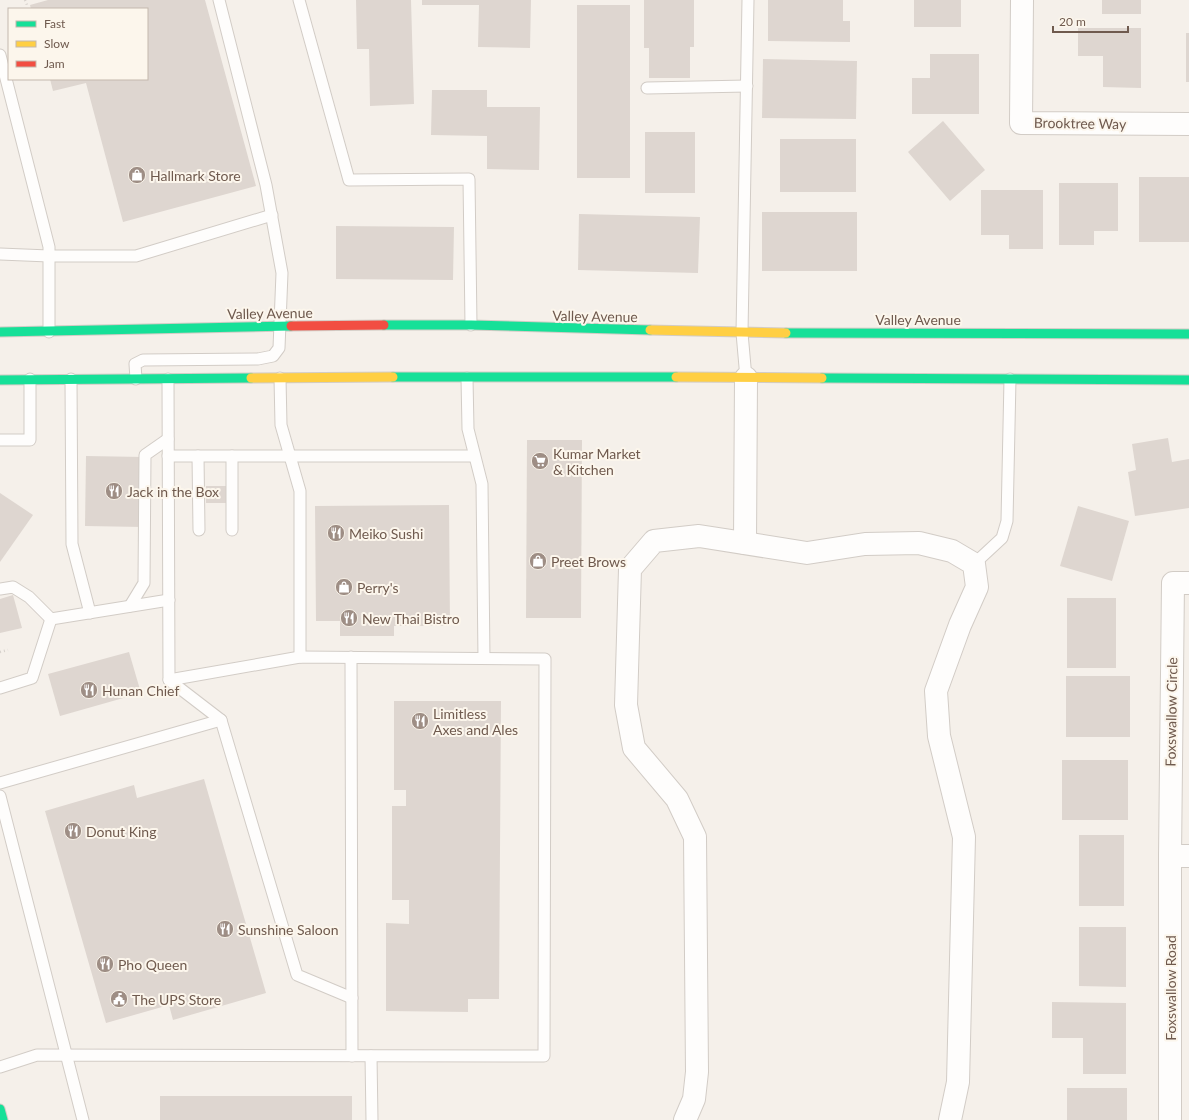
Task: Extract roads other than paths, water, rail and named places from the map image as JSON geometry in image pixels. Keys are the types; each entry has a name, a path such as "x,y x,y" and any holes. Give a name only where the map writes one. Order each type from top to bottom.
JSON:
{"main road":[{"name":"Valley Avenue","path":"0,332 278,326 471,325 742,333 1189,334"},
{"path":"0,380 280,378 746,378 1189,380"},
{"path":"0,1109 3,1120"}],"street":[{"name":"Brooktree Way","path":"1022,0 1021,123 1189,124"},
{"path":"745,543 746,378"},
{"path":"685,1120 694,1099 697,1072 694,837 677,799 634,748 626,705 630,569 654,541 699,536 807,553 865,544 919,543 952,551 974,564 977,588 960,625 936,691 939,736 964,837 958,1082 950,1120"},
{"name":"Foxswallow Circle","path":"1179,856 1173,583 1189,583"},
{"name":"Foxswallow Road","path":"1170,1120 1179,856"}],"lane":[{"path":"136,379 135,364 143,360 258,359 273,356 279,348 278,326 282,273 272,215 266,185 219,0"},
{"path":"299,0 349,180 469,179 471,325"},
{"path":"746,378 742,333 748,0"},
{"path":"0,55 2,70 49,248 49,332"},
{"path":"647,88 747,86"},
{"path":"0,254 49,256 136,256 272,215"},
{"path":"280,378 281,425 300,491 300,657"},
{"path":"467,378 468,429 482,484 484,658"},
{"path":"0,440 30,440 30,379"},
{"path":"70,379 72,544 90,613"},
{"path":"168,379 169,680"},
{"path":"974,564 1002,538 1007,521 1010,379"},
{"path":"130,606 144,583 145,455 168,439"},
{"path":"168,456 474,456"},
{"path":"198,456 199,530"},
{"path":"232,456 232,530"},
{"path":"0,589 13,587 29,597 51,619"},
{"path":"51,619 169,600"},
{"path":"0,688 32,678 51,619"},
{"path":"0,1067 37,1055 544,1056 545,659 300,657 169,680"},
{"path":"351,657 352,1056"},
{"path":"169,680 221,720 297,975 352,998"},
{"path":"0,783 221,720"},
{"path":"0,796 83,1120"},
{"path":"371,1056 372,1120"}],"place":[{"name":"Hallmark Store","path":"137,175"},
{"name":"Kumar Market & Kitchen","path":"540,461"},
{"name":"Jack in the Box","path":"114,491"},
{"name":"Meiko Sushi","path":"336,533"},
{"name":"Preet Brows","path":"538,561"},
{"name":"Perry's","path":"344,587"},
{"name":"New Thai Bistro","path":"349,618"},
{"name":"Hunan Chief","path":"89,690"},
{"name":"Limitless Axes and Ales","path":"420,721"},
{"name":"Donut King","path":"73,831"},
{"name":"Sunshine Saloon","path":"225,929"},
{"name":"Pho Queen","path":"105,964"},
{"name":"The UPS Store","path":"119,999"}]}
